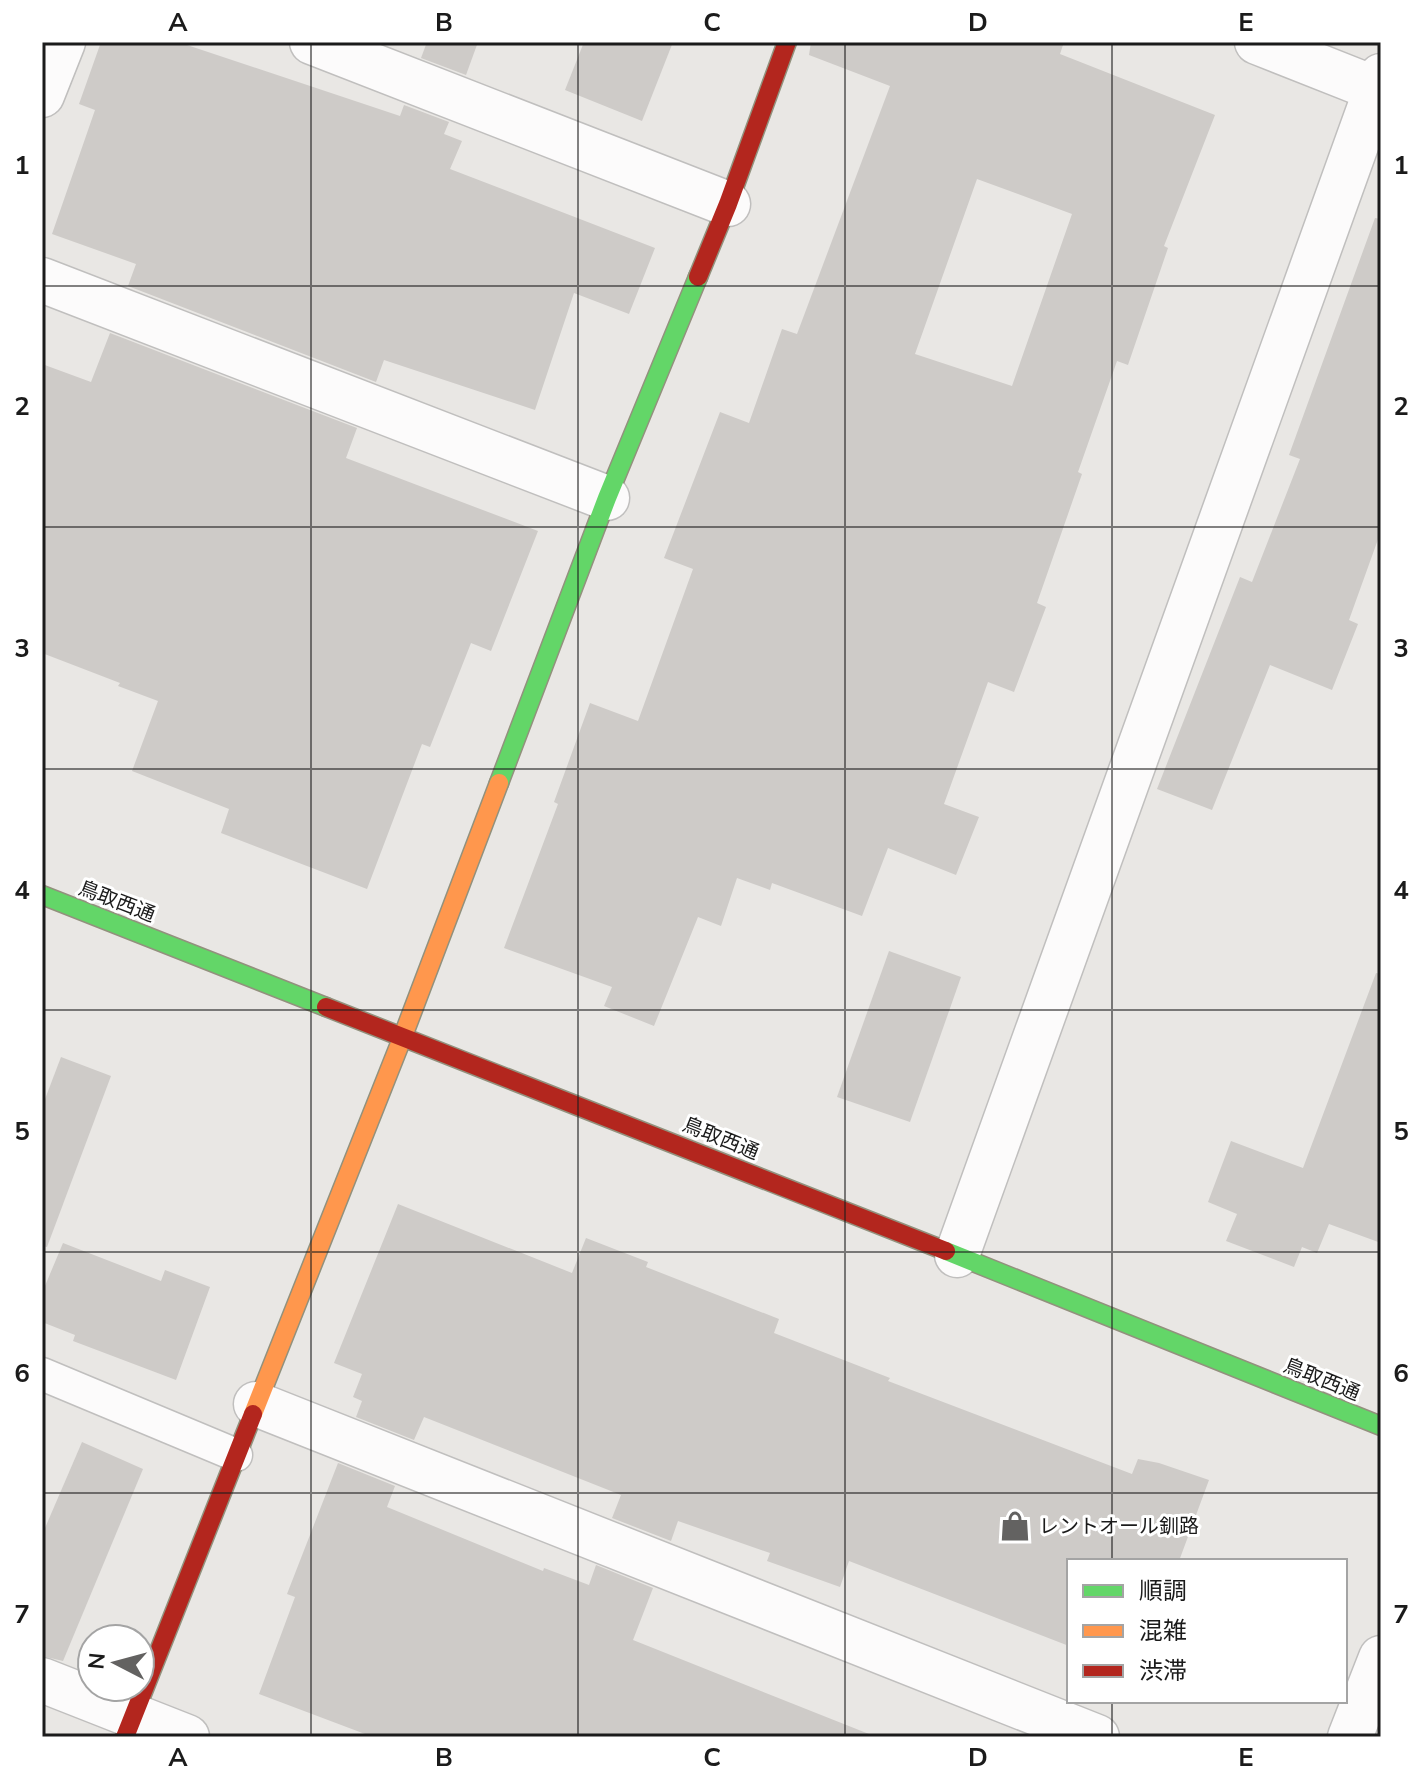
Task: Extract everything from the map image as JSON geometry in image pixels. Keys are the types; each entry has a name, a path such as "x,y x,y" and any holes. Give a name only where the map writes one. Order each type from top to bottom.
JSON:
{"street":[{"path":"42,95 63,42"},
{"path":"312,42 728,204"},
{"path":"129,1726 403,1036 607,498 728,204 787,42"},
{"path":"957,1255 1379,85 1257,42"},
{"path":"42,280 607,498"},
{"name":"鳥取西通","path":"42,895 957,1255 1381,1426"},
{"path":"256,1404 1097,1737"},
{"path":"1350,1737 1381,1658"},
{"path":"42,1680 129,1726 187,1737"}],"lane":[{"path":"42,1374 236,1455"}],"building":[{"path":"101,42 178,42 400,116 404,105 449,122 444,134 462,141 450,169 655,248 629,314 574,293 535,410 384,360 376,382 128,286 136,264 52,234 95,110 79,104"},
{"path":"427,42 478,42 466,75 421,58"},
{"path":"584,42 673,42 642,121 565,90"},
{"path":"811,42 1064,42 1060,54 1215,115 1164,246 1168,248 1128,365 1117,361 1078,472 1082,474 1037,603 1046,607 1014,692 988,682 944,804 979,817 956,875 888,848 862,916 772,883 770,890 737,878 721,926 698,917 654,1026 604,1006 612,987 504,948 558,804 554,802 590,703 638,721 693,569 664,558 720,412 749,423 782,329 797,334 890,86 809,55","holes":["977,179 1072,214 1012,386 915,354"]},
{"path":"1375,218 1381,219 1381,531 1349,620 1358,624 1332,690 1270,665 1212,810 1157,789 1240,577 1252,582 1300,459 1289,455"},
{"path":"110,333 357,428 346,458 538,531 491,651 471,643 430,747 422,744 367,889 221,833 229,809 132,771 158,701 42,653 42,364 91,382"},
{"path":"889,951 961,977 910,1122 837,1097"},
{"path":"1376,973 1381,974 1381,1243 1329,1224 1317,1253 1302,1247 1294,1267 1226,1241 1237,1214 1208,1202 1231,1141 1303,1168"},
{"path":"61,1057 111,1076 47,1247 42,1246 42,1107"},
{"path":"398,1204 572,1273 586,1238 648,1262 646,1267 779,1319 774,1333 890,1378 888,1381 1132,1474 1138,1459 1209,1480 1180,1559 1067,1559 1067,1645 849,1561 840,1587 767,1561 770,1553 678,1521 671,1541 612,1518 621,1495 424,1417 414,1440 356,1417 362,1401 353,1397 362,1374 334,1363"},
{"path":"63,1243 161,1281 165,1270 210,1287 176,1380 73,1341 75,1335 42,1322 42,1293"},
{"path":"82,1442 143,1469 79,1623 76,1623 63,1661 42,1656 42,1535"},
{"path":"338,1463 395,1486 387,1507 543,1571 544,1568 589,1585 596,1565 653,1588 633,1640 869,1734 869,1737 373,1737 259,1694 295,1597 287,1594"}],"traffic: fast":[{"path":"499,783 607,498 698,277"},
{"path":"42,895 326,1007"},
{"path":"946,1251 1381,1426"}],"traffic: slow":[{"path":"253,1414 403,1036 499,783"}],"traffic: jam":[{"path":"698,277 787,42"},
{"path":"326,1007 946,1251"},
{"path":"125,1737 253,1414"}],"place":[{"name":"レントオール釧路","path":"1015,1526"}]}
